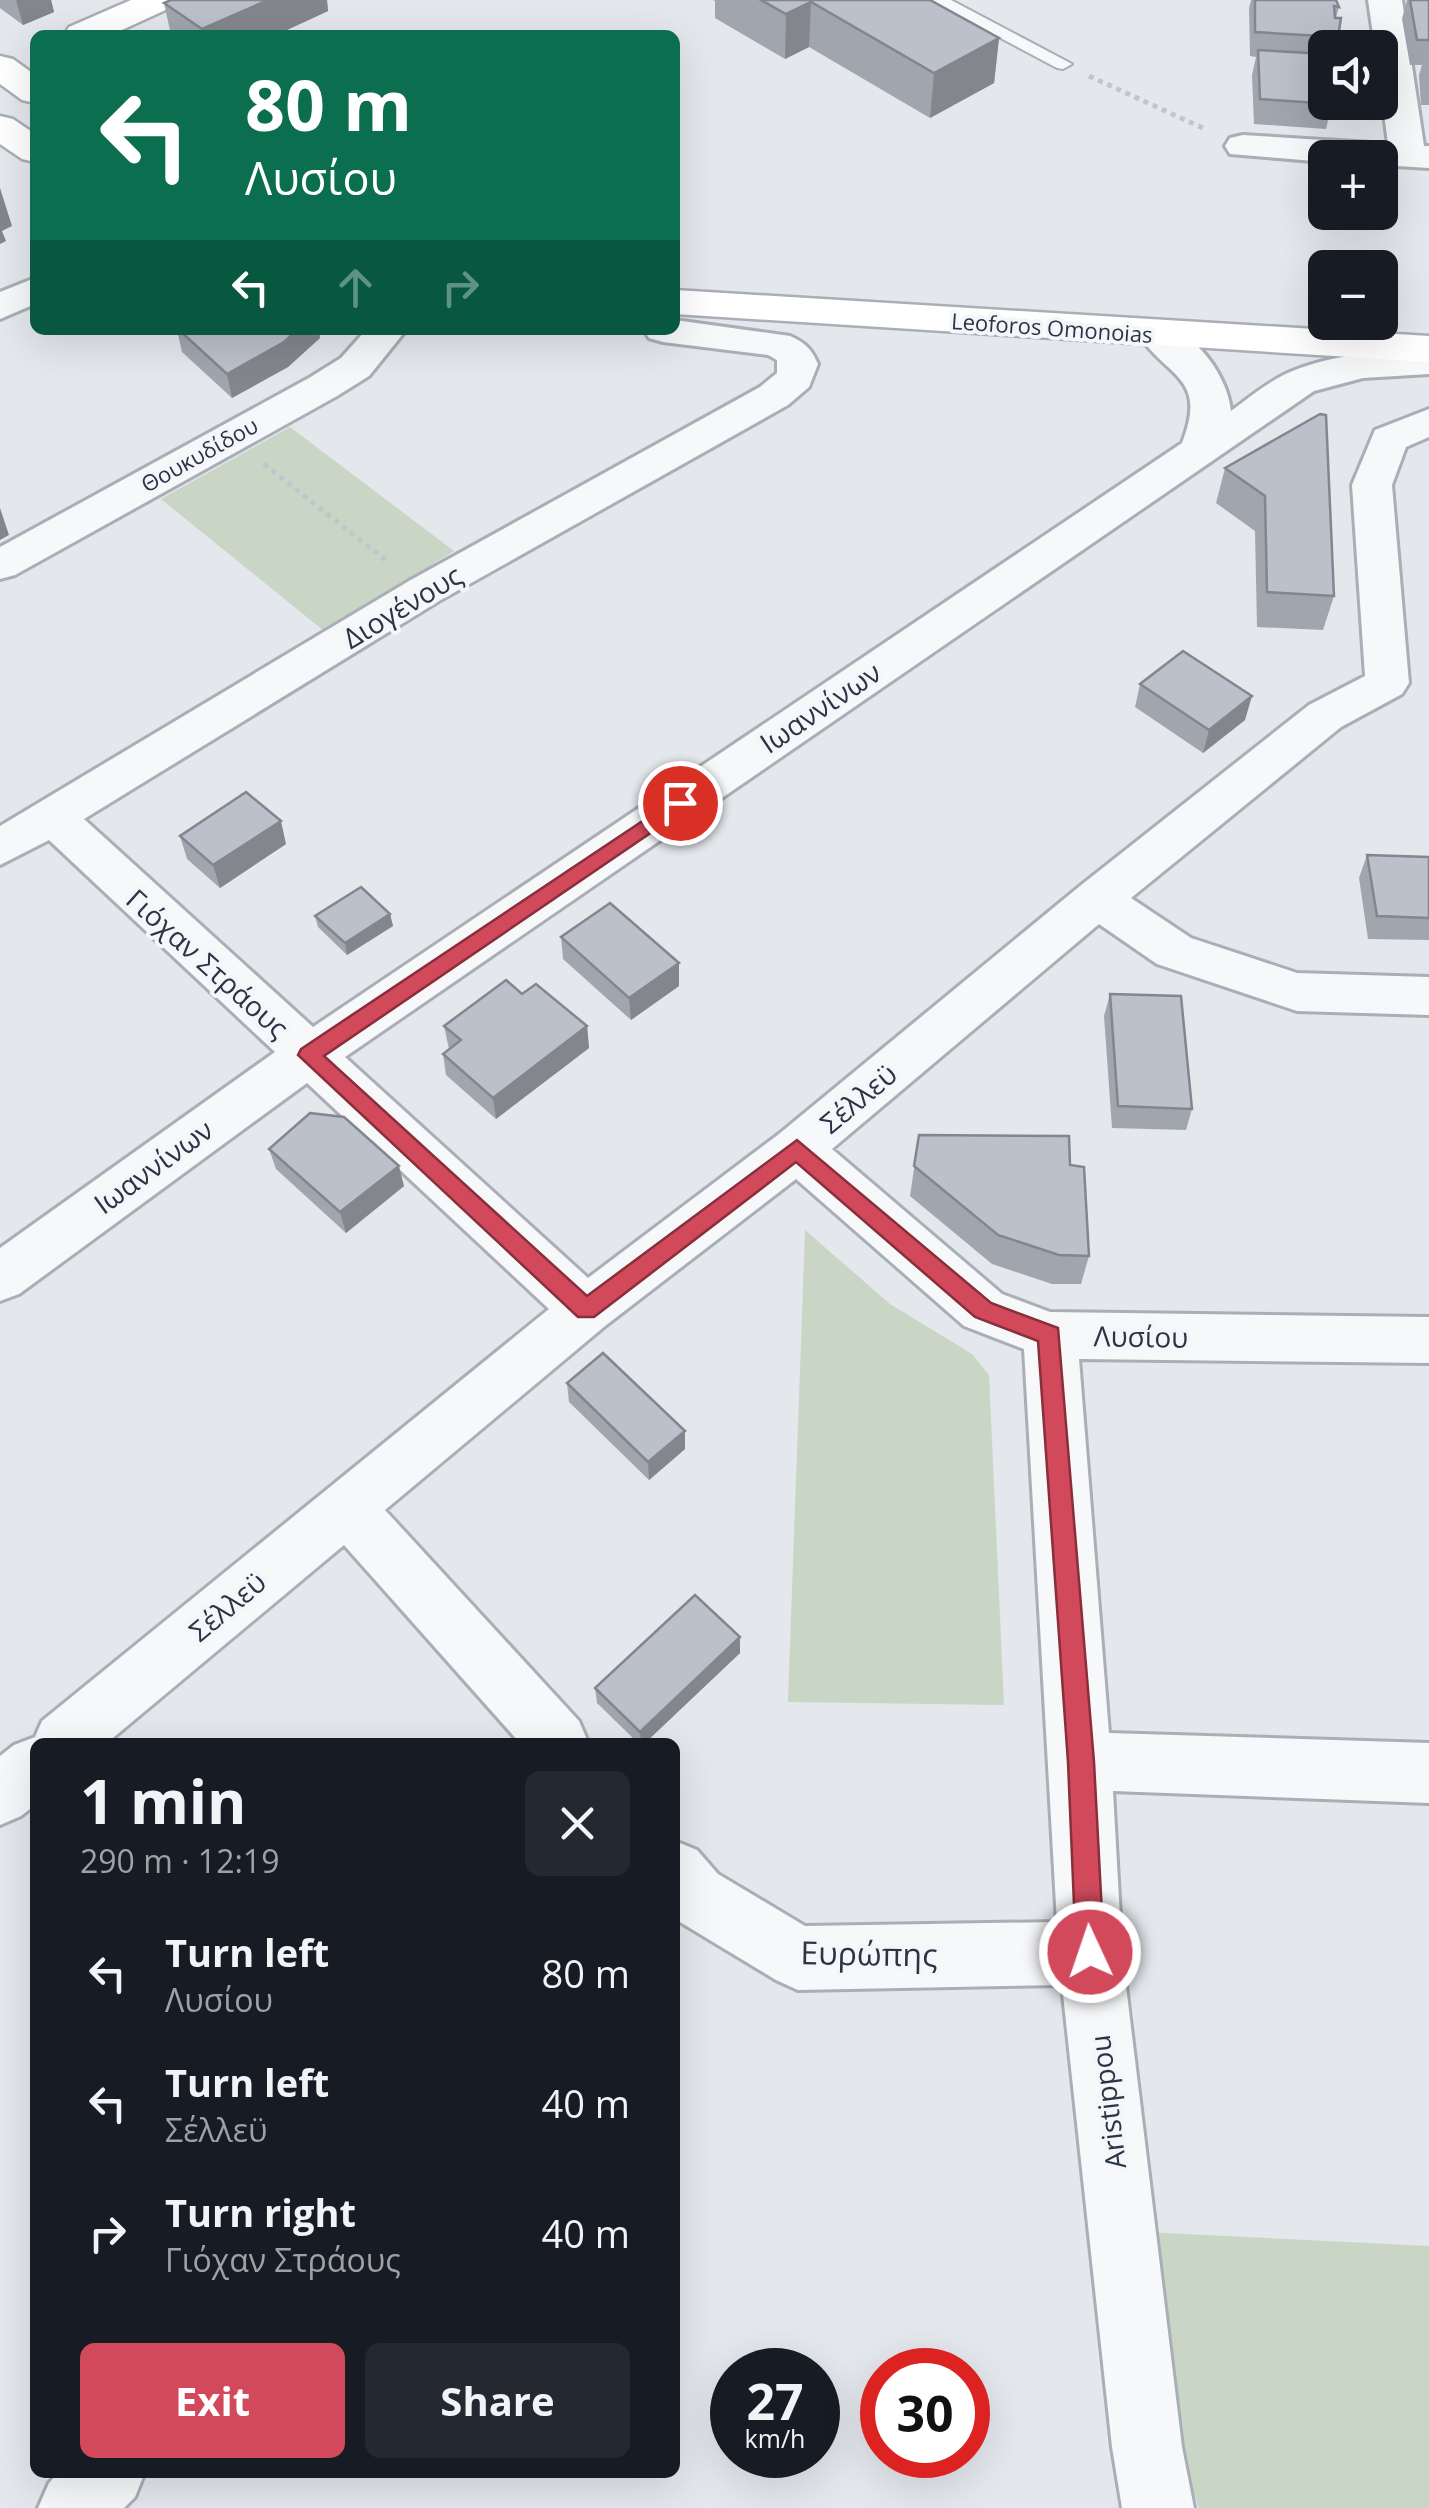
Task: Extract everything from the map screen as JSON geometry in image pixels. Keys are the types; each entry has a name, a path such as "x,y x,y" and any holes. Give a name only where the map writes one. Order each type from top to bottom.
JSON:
{"main road":[{"path":"93,30 160,0"},
{"path":"9,66 30,87"},
{"path":"0,127 30,147"},
{"name":"Leoforos Omonoias","path":"680,267 1308,305"},
{"name":"Leoforos Omonoias","path":"680,302 1429,349"},
{"path":"1398,310 1429,312"}],"street":[{"path":"1243,146 1418,156 1384,0"},
{"path":"0,307 30,292"},
{"name":"Διογένους","path":"0,848 424,591 774,396 796,378 799,364 793,352 756,338 680,331"},
{"path":"1157,334 1204,380 1214,402 1210,426 1200,448"},
{"name":"Θουκυδίδου","path":"0,566 355,367 382,335"},
{"name":"Ιωαννίνων","path":"0,1278 309,1055 1300,382 1343,367 1384,361 1429,362"},
{"name":"Σέλλεϋ","path":"68,1738 586,1310 797,1149 1097,899 1325,716 1408,684 1372,486 1389,439 1429,422"},
{"name":"Γιόχαν Στράους","path":"52,816 586,1310"},
{"path":"1097,899 1174,952 1298,992 1429,996"},
{"name":"Λυσίου","path":"797,1149 983,1310 1050,1335 1429,1340"},
{"name":"Aristippou","path":"1050,1335 1081,1762 1090,1952 1145,2428 1158,2508"},
{"path":"346,1506 554,1738"},
{"path":"1081,1762 1429,1773"},
{"path":"0,1795 30,1770"},
{"name":"Ευρώπης","path":"682,1895 798,1958 1090,1952"},
{"path":"74,2508 104,2478"}],"lane":[{"path":"938,0 1063,64"}],"path":[{"path":"1063,64 1243,146"},
{"path":"227,437 424,591"}],"green space":[{"path":"290,427 454,551 324,631 161,499"},
{"path":"805,1230 890,1304 972,1354 989,1375 1004,1705 788,1702"},
{"path":"1143,2232 1429,2246 1429,2508 1199,2508 1182,2461"}],"building":[{"path":"268,0 202,29 164,3"},
{"path":"761,0 930,0 999,38 934,73 811,2 786,14"},
{"path":"1255,0 1336,0 1339,7 1334,6 1335,18 1341,18 1339,30 1308,30 1308,35 1255,32"},
{"path":"1410,0 1429,0 1429,40 1417,40"},
{"path":"1258,50 1308,53 1308,102 1260,99"},
{"path":"184,335 292,335 284,342 227,374"},
{"path":"1320,414 1326,415 1334,596 1267,592 1265,496 1225,468"},
{"path":"1183,651 1252,696 1209,730 1140,684"},
{"path":"246,792 281,821 213,865 180,836"},
{"path":"1367,855 1429,857 1429,918 1377,916"},
{"path":"361,887 390,914 345,943 315,916"},
{"path":"610,903 679,963 629,998 561,937"},
{"path":"506,980 522,994 536,984 587,1026 493,1098 443,1054 461,1040 444,1026"},
{"path":"1110,994 1181,996 1192,1109 1118,1106"},
{"path":"310,1113 344,1117 399,1166 340,1212 269,1149"},
{"path":"919,1135 1069,1136 1070,1165 1084,1167 1089,1256 1059,1255 998,1235 914,1166"},
{"path":"603,1353 685,1431 648,1462 567,1383"},
{"path":"695,1595 740,1637 640,1732 595,1688"}],"route":[{"path":"680,803 309,1055 586,1310 797,1149 983,1310 1050,1335 1081,1762 1090,1952"}]}
